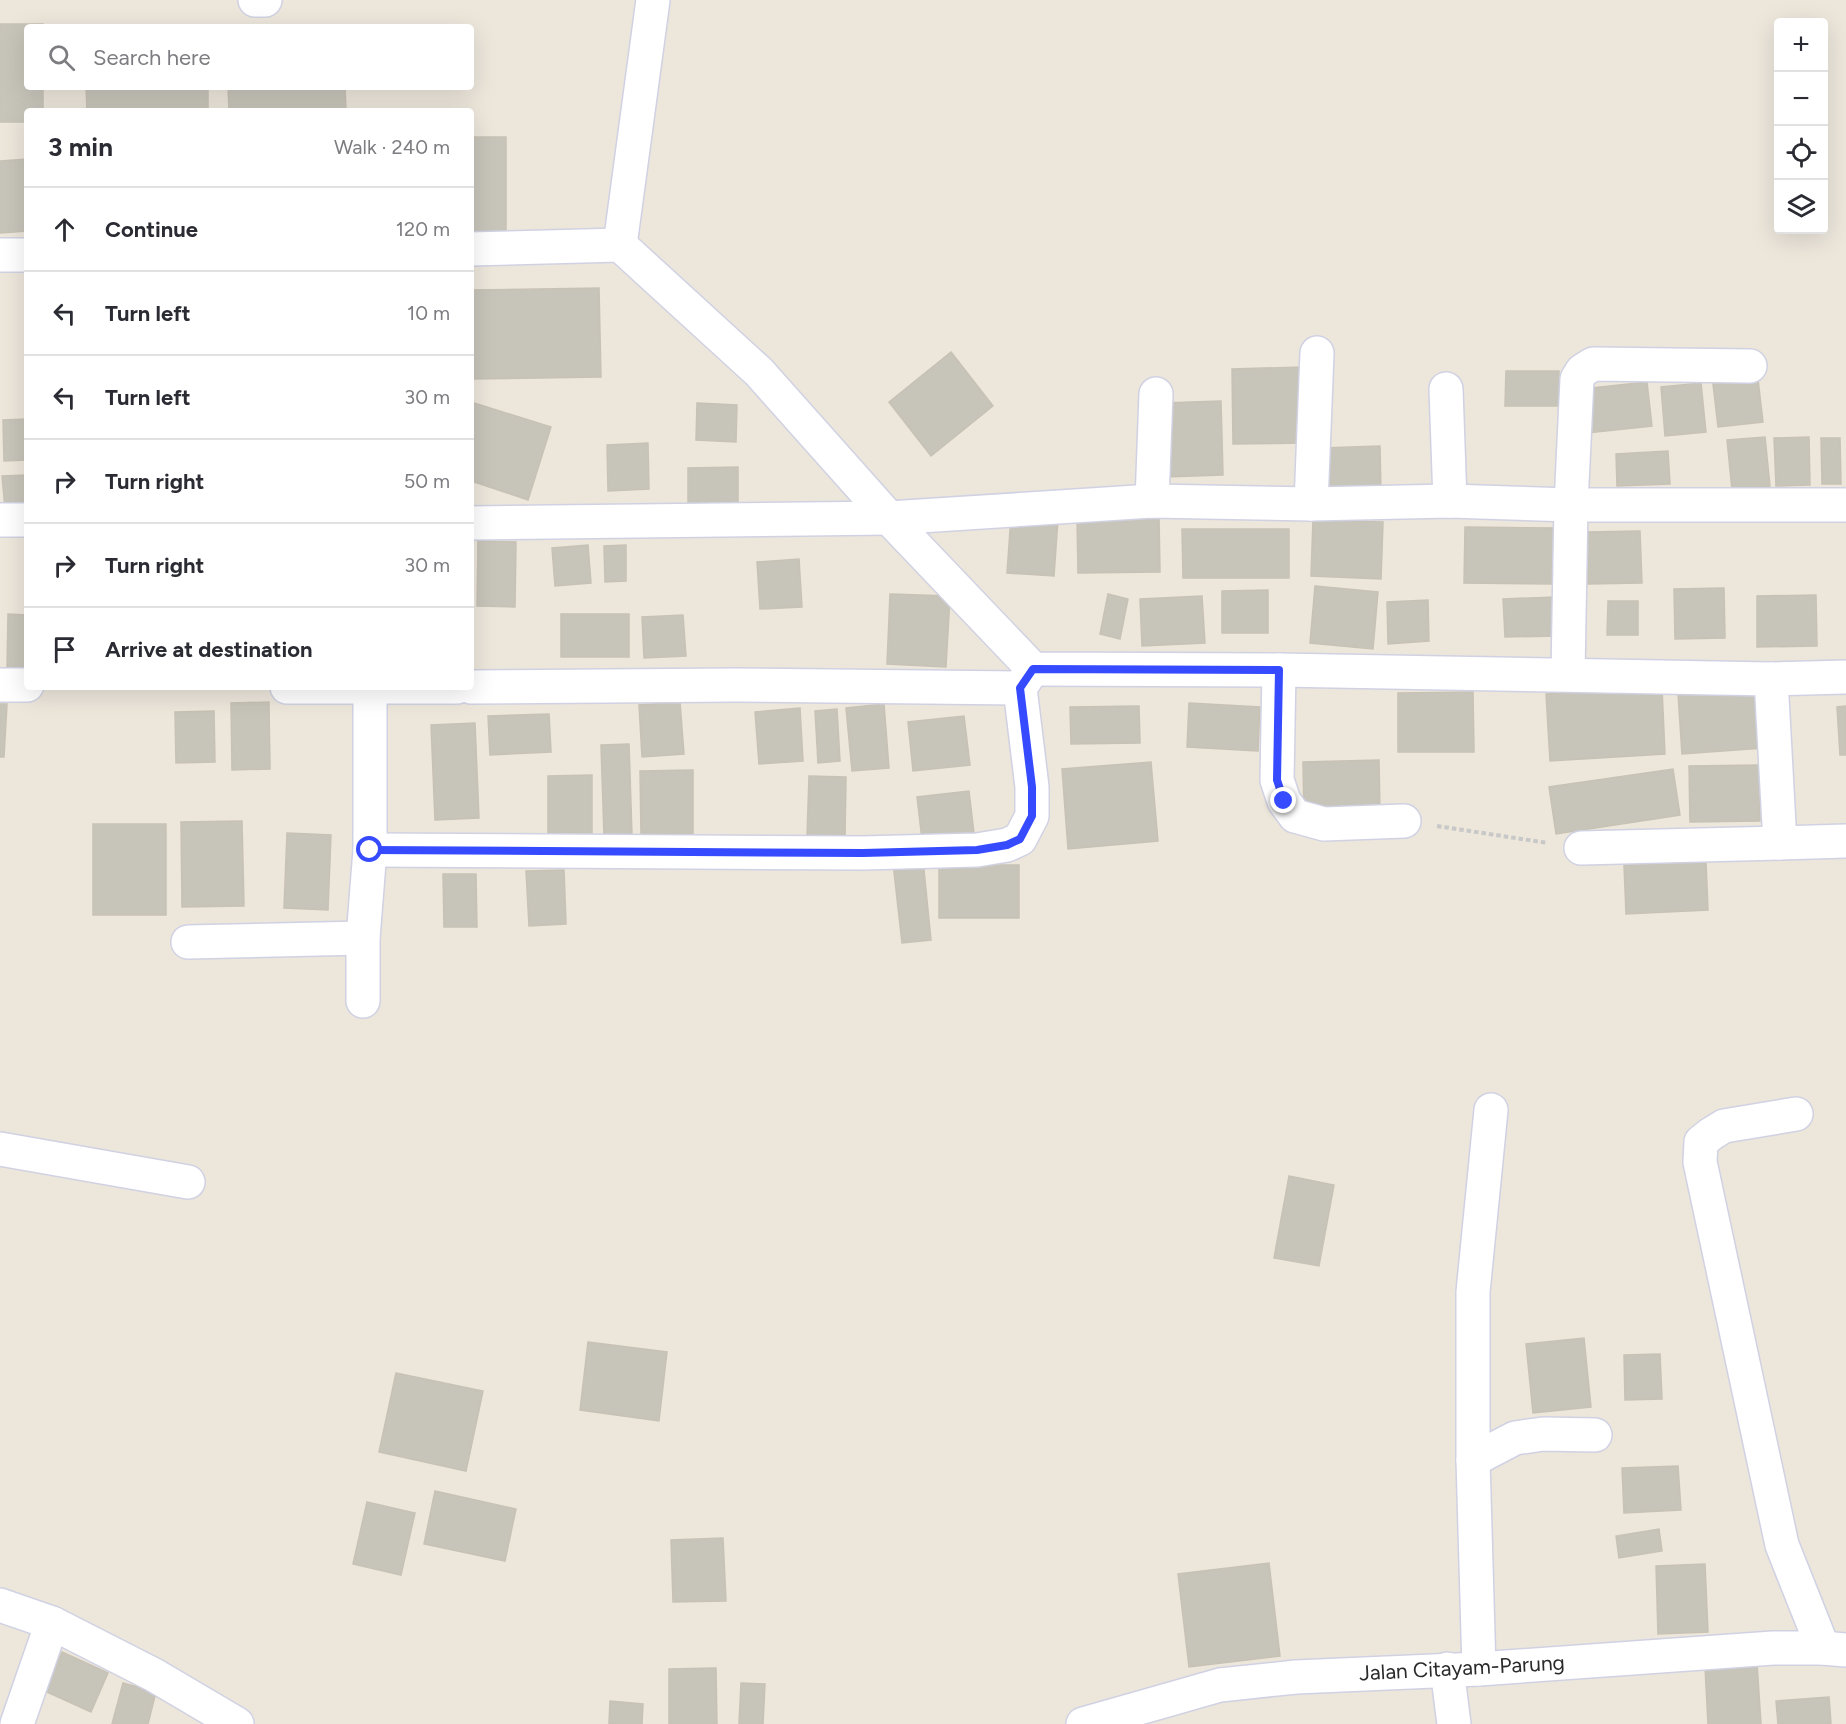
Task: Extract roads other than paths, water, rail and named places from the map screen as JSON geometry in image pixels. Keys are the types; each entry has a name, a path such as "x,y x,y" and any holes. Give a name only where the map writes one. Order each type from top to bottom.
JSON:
{"street":[{"path":"255,0 265,0"},
{"path":"620,245 653,0"},
{"path":"370,850 863,853 977,850 1007,845 1020,839 1032,816 1026,679 889,518 759,372 620,245 474,249"},
{"path":"0,255 24,255"},
{"path":"1311,504 1317,353"},
{"path":"1568,674 1576,379 1582,371 1593,364 1750,366"},
{"path":"1446,389 1450,501"},
{"path":"1152,501 1155,394"},
{"path":"474,523 889,518 1152,501 1311,504 1450,501 1571,505 1846,505"},
{"path":"0,520 24,520"},
{"path":"1279,670 1277,780 1284,801 1295,816 1324,824 1404,821"},
{"path":"474,687 736,685 1026,679 1279,670 1771,679 1846,677"},
{"path":"1771,679 1780,843"},
{"path":"0,685 24,685"},
{"path":"363,1002 363,938 370,850 370,690"},
{"path":"1581,849 1846,841"},
{"path":"188,942 363,938"},
{"path":"1454,1724 1463,1669 1473,1460 1473,1292 1491,1110"},
{"path":"1796,1114 1724,1126 1701,1142 1700,1162 1782,1545 1834,1649"},
{"path":"0,1149 188,1182"},
{"path":"1473,1460 1515,1438 1543,1434 1595,1434"},
{"path":"0,1605 52,1623 154,1675 237,1724"},
{"path":"17,1724 52,1623"},
{"name":"Jalan Citayam-Parung","path":"1083,1724 1220,1684 1296,1677 1463,1669 1773,1648 1834,1649"}]}
